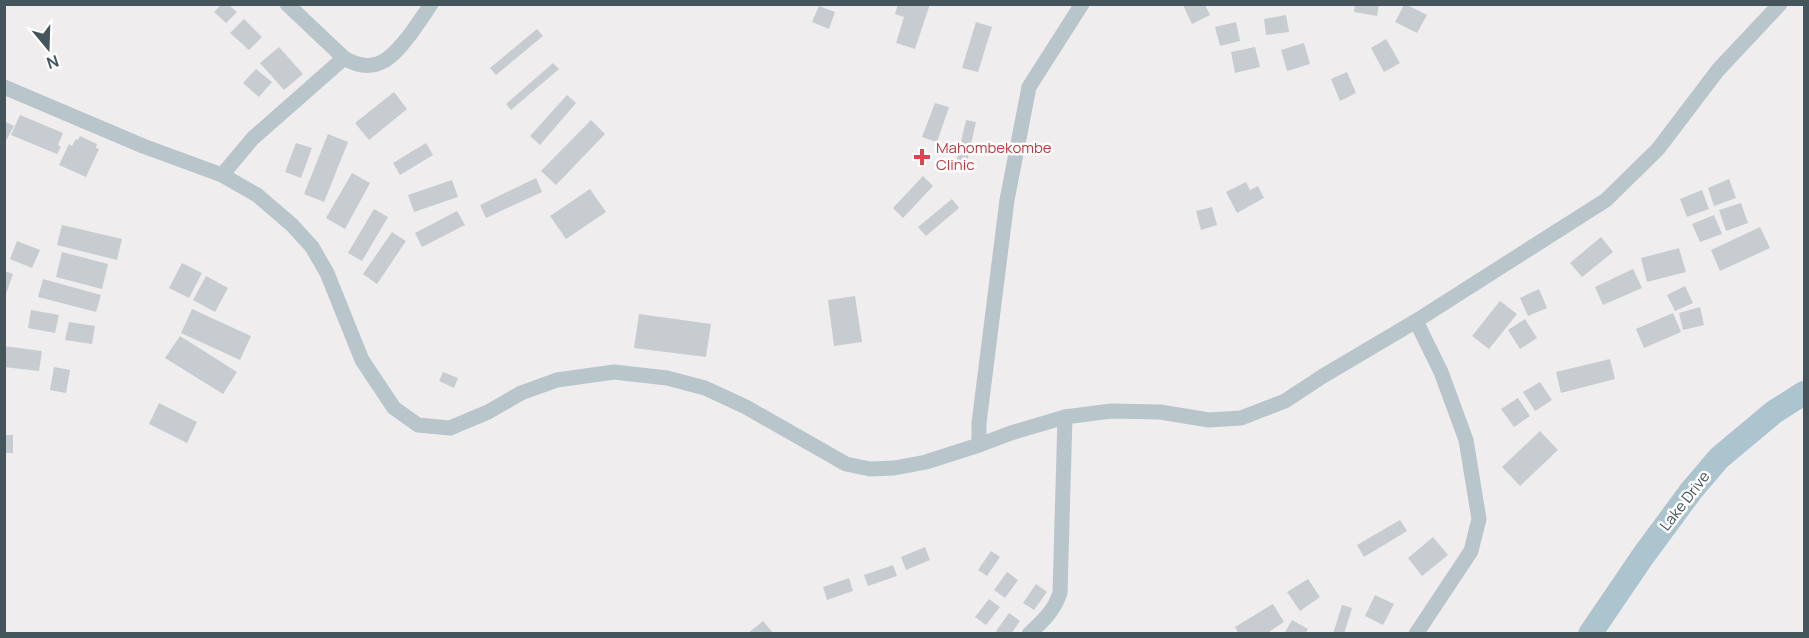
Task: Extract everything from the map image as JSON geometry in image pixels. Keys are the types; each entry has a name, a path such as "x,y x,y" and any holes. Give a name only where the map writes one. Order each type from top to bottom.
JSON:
{"main road":[{"name":"Lake Drive","path":"1590,633 1643,556 1691,491 1719,458 1774,412 1804,393"}],"street":[{"path":"287,4 344,58 354,64 367,66 381,63 396,53 431,4"},
{"path":"978,445 1007,200 1029,87 1082,4"},
{"path":"4,87 143,146 222,175 257,195 292,225 312,248 327,273 362,360 394,408 418,424 450,428 488,412 521,393 557,380 614,372 667,378 705,388 746,407 846,464 870,469 894,468 926,462 1065,417 1111,411 1160,412 1209,420 1241,418 1285,401 1606,200 1658,148 1718,70 1780,4"},
{"path":"222,175 254,138 344,58"},
{"path":"1416,321 1441,372 1466,440 1479,519 1471,551 1416,633"},
{"path":"1029,633 1046,618 1056,604 1060,593 1065,417"}],"building":[{"path":"222,4 228,4 237,12 226,23 214,12"},
{"path":"898,4 930,4 915,49 896,43 904,17 895,14"},
{"path":"1355,4 1379,4 1377,16 1354,12"},
{"path":"1183,5 1205,5 1210,15 1192,24"},
{"path":"1404,5 1427,15 1417,33 1395,22"},
{"path":"819,6 835,12 829,29 812,22"},
{"path":"1286,15 1289,32 1266,35 1264,19"},
{"path":"244,19 262,37 249,50 230,33"},
{"path":"976,22 992,27 978,72 962,68"},
{"path":"1236,22 1240,41 1220,46 1215,27"},
{"path":"537,29 543,36 496,75 490,68"},
{"path":"1386,39 1400,63 1384,72 1371,48"},
{"path":"1304,43 1310,64 1287,71 1281,50"},
{"path":"279,47 303,74 284,90 260,63"},
{"path":"1255,47 1260,67 1235,73 1231,52"},
{"path":"553,63 559,69 511,110 506,104"},
{"path":"256,69 272,82 259,97 243,83"},
{"path":"1347,72 1356,93 1340,101 1331,79"},
{"path":"394,92 407,109 369,140 355,123"},
{"path":"567,95 576,103 540,145 530,136"},
{"path":"935,103 949,107 937,142 922,137"},
{"path":"20,115 63,133 58,145 61,147 57,154 11,135"},
{"path":"591,120 605,134 556,185 541,171"},
{"path":"966,120 976,122 965,171 955,168"},
{"path":"4,121 14,126 4,144"},
{"path":"328,134 348,142 324,202 304,194"},
{"path":"80,136 97,144 96,148 99,149 86,177 59,165 69,144 72,146"},
{"path":"296,143 312,148 301,178 285,172"},
{"path":"426,143 433,155 400,175 393,163"},
{"path":"352,173 370,183 345,229 326,218"},
{"path":"923,176 933,186 903,218 893,208"},
{"path":"536,178 542,192 486,218 480,205"},
{"path":"1729,179 1736,198 1714,206 1708,188"},
{"path":"452,180 458,197 414,212 408,195"},
{"path":"1246,182 1250,190 1258,186 1264,198 1237,213 1226,192"},
{"path":"590,189 606,212 566,239 550,216"},
{"path":"1702,190 1709,209 1687,217 1680,199"},
{"path":"952,199 959,208 926,236 918,227"},
{"path":"1741,203 1748,223 1726,231 1719,210"},
{"path":"1212,207 1217,225 1201,230 1196,211"},
{"path":"374,209 388,217 362,261 348,253"},
{"path":"457,211 465,225 422,247 415,233"},
{"path":"1714,215 1722,234 1700,242 1692,224"},
{"path":"62,225 122,239 117,260 57,245"},
{"path":"1760,227 1770,248 1720,271 1711,250"},
{"path":"392,232 406,241 377,284 363,274"},
{"path":"1601,237 1613,252 1582,277 1570,263"},
{"path":"17,241 40,250 32,268 10,259"},
{"path":"1679,248 1686,272 1647,282 1641,258"},
{"path":"62,252 108,264 102,289 56,277"},
{"path":"182,263 202,273 189,298 169,288"},
{"path":"1633,269 1642,288 1603,305 1595,287"},
{"path":"4,271 13,274 5,297 4,297"},
{"path":"206,276 228,288 215,312 193,300"},
{"path":"43,279 101,295 96,312 38,297"},
{"path":"1685,286 1693,303 1675,311 1667,295"},
{"path":"1539,289 1547,308 1528,316 1520,298"},
{"path":"855,296 862,342 834,346 828,300"},
{"path":"1500,301 1517,314 1489,349 1472,336"},
{"path":"1700,307 1704,325 1683,330 1679,313"},
{"path":"192,309 251,336 240,360 181,333"},
{"path":"31,310 59,315 55,333 28,328"},
{"path":"1673,313 1681,332 1644,348 1636,329"},
{"path":"639,314 711,324 706,357 634,348"},
{"path":"1525,319 1537,338 1520,349 1508,330"},
{"path":"69,322 95,326 92,344 65,340"},
{"path":"180,336 237,372 223,394 165,358"},
{"path":"4,346 42,351 39,371 4,367"},
{"path":"1610,359 1615,379 1561,393 1556,372"},
{"path":"54,367 70,370 66,393 50,390"},
{"path":"443,372 458,378 454,388 439,381"},
{"path":"1540,382 1552,400 1535,411 1523,392"},
{"path":"1518,398 1530,416 1514,427 1501,409"},
{"path":"159,403 197,422 187,443 149,424"},
{"path":"1540,431 1558,450 1520,486 1502,467"},
{"path":"4,435 13,435 13,453 4,453"},
{"path":"1400,520 1407,531 1364,557 1357,545"},
{"path":"1433,537 1448,555 1422,576 1408,558"},
{"path":"925,547 930,560 906,570 901,557"},
{"path":"991,551 1000,557 987,576 978,570"},
{"path":"893,565 897,576 868,586 864,575"},
{"path":"1007,572 1018,580 1005,598 994,590"},
{"path":"849,578 853,591 827,600 823,587"},
{"path":"1308,579 1320,597 1300,611 1287,592"},
{"path":"1036,584 1047,592 1034,610 1023,603"},
{"path":"1375,595 1394,604 1383,625 1365,616"},
{"path":"989,599 1000,607 986,625 975,617"},
{"path":"1273,604 1284,622 1266,634 1239,634 1235,627"},
{"path":"1342,605 1352,608 1344,634 1333,634"},
{"path":"1009,613 1020,621 1011,634 999,634 996,631"},
{"path":"1292,620 1308,629 1305,634 1284,634"},
{"path":"763,621 774,634 747,634"}],"place":[{"name":"Mahombekombe Clinic","path":"922,157"}]}
